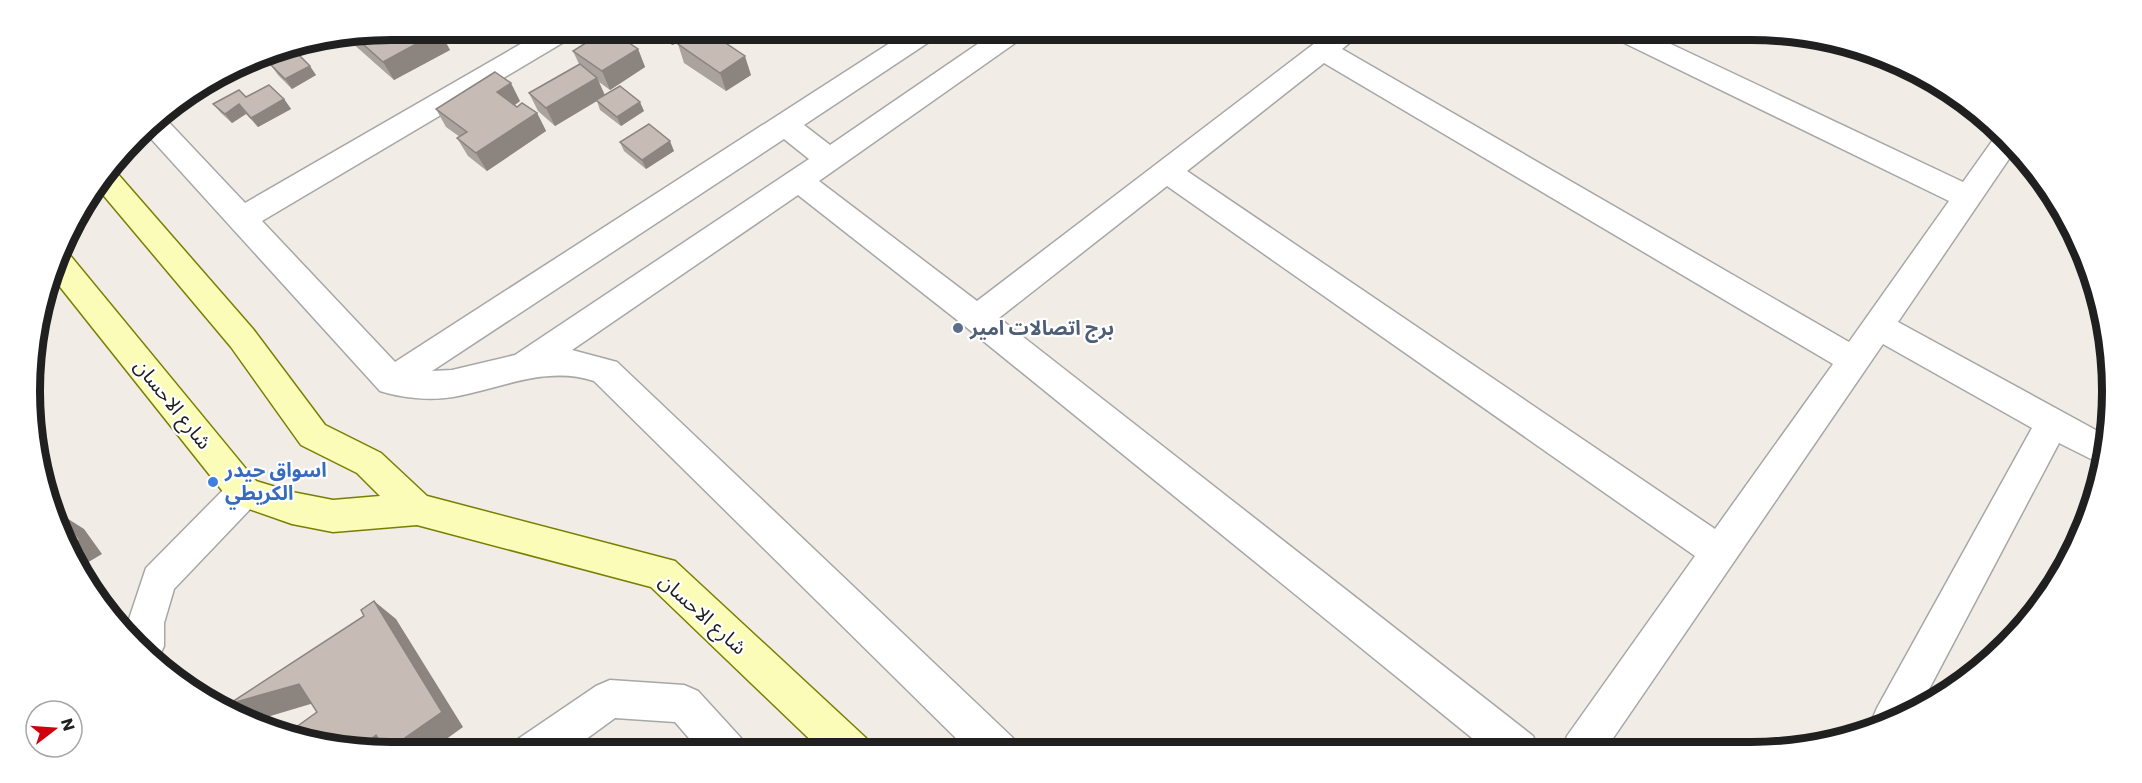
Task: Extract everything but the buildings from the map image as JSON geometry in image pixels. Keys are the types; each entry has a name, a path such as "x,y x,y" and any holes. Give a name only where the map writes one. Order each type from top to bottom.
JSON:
{"street":[{"path":"243,218 548,40"},
{"path":"392,381 914,40"},
{"path":"525,364 830,160 1002,40"},
{"path":"977,318 1336,40"},
{"path":"1640,40 1967,196"},
{"path":"1323,50 1853,360"},
{"path":"784,124 830,160"},
{"path":"159,129 392,381 426,385 450,384 525,364 588,363 605,370 989,742"},
{"path":"1587,742 2003,147"},
{"path":"1166,171 1719,552"},
{"path":"798,180 977,318 1509,742"},
{"name":"شارع الاحسان","path":"109,183 242,338 313,435 369,463 417,509"},
{"name":"شارع الاحسان","path":"63,268 244,492 292,508 333,516 417,509 662,573 841,742"},
{"path":"1877,325 2097,447"},
{"path":"1897,710 2052,423"},
{"path":"145,642 145,623 159,580 244,492"},
{"path":"548,742 610,699 684,704 718,742"}],"place":[{"name":"برج اتصالات امير","path":"958,328"},
{"name":"اسواق حيدر الكريطي","path":"213,482"}]}
